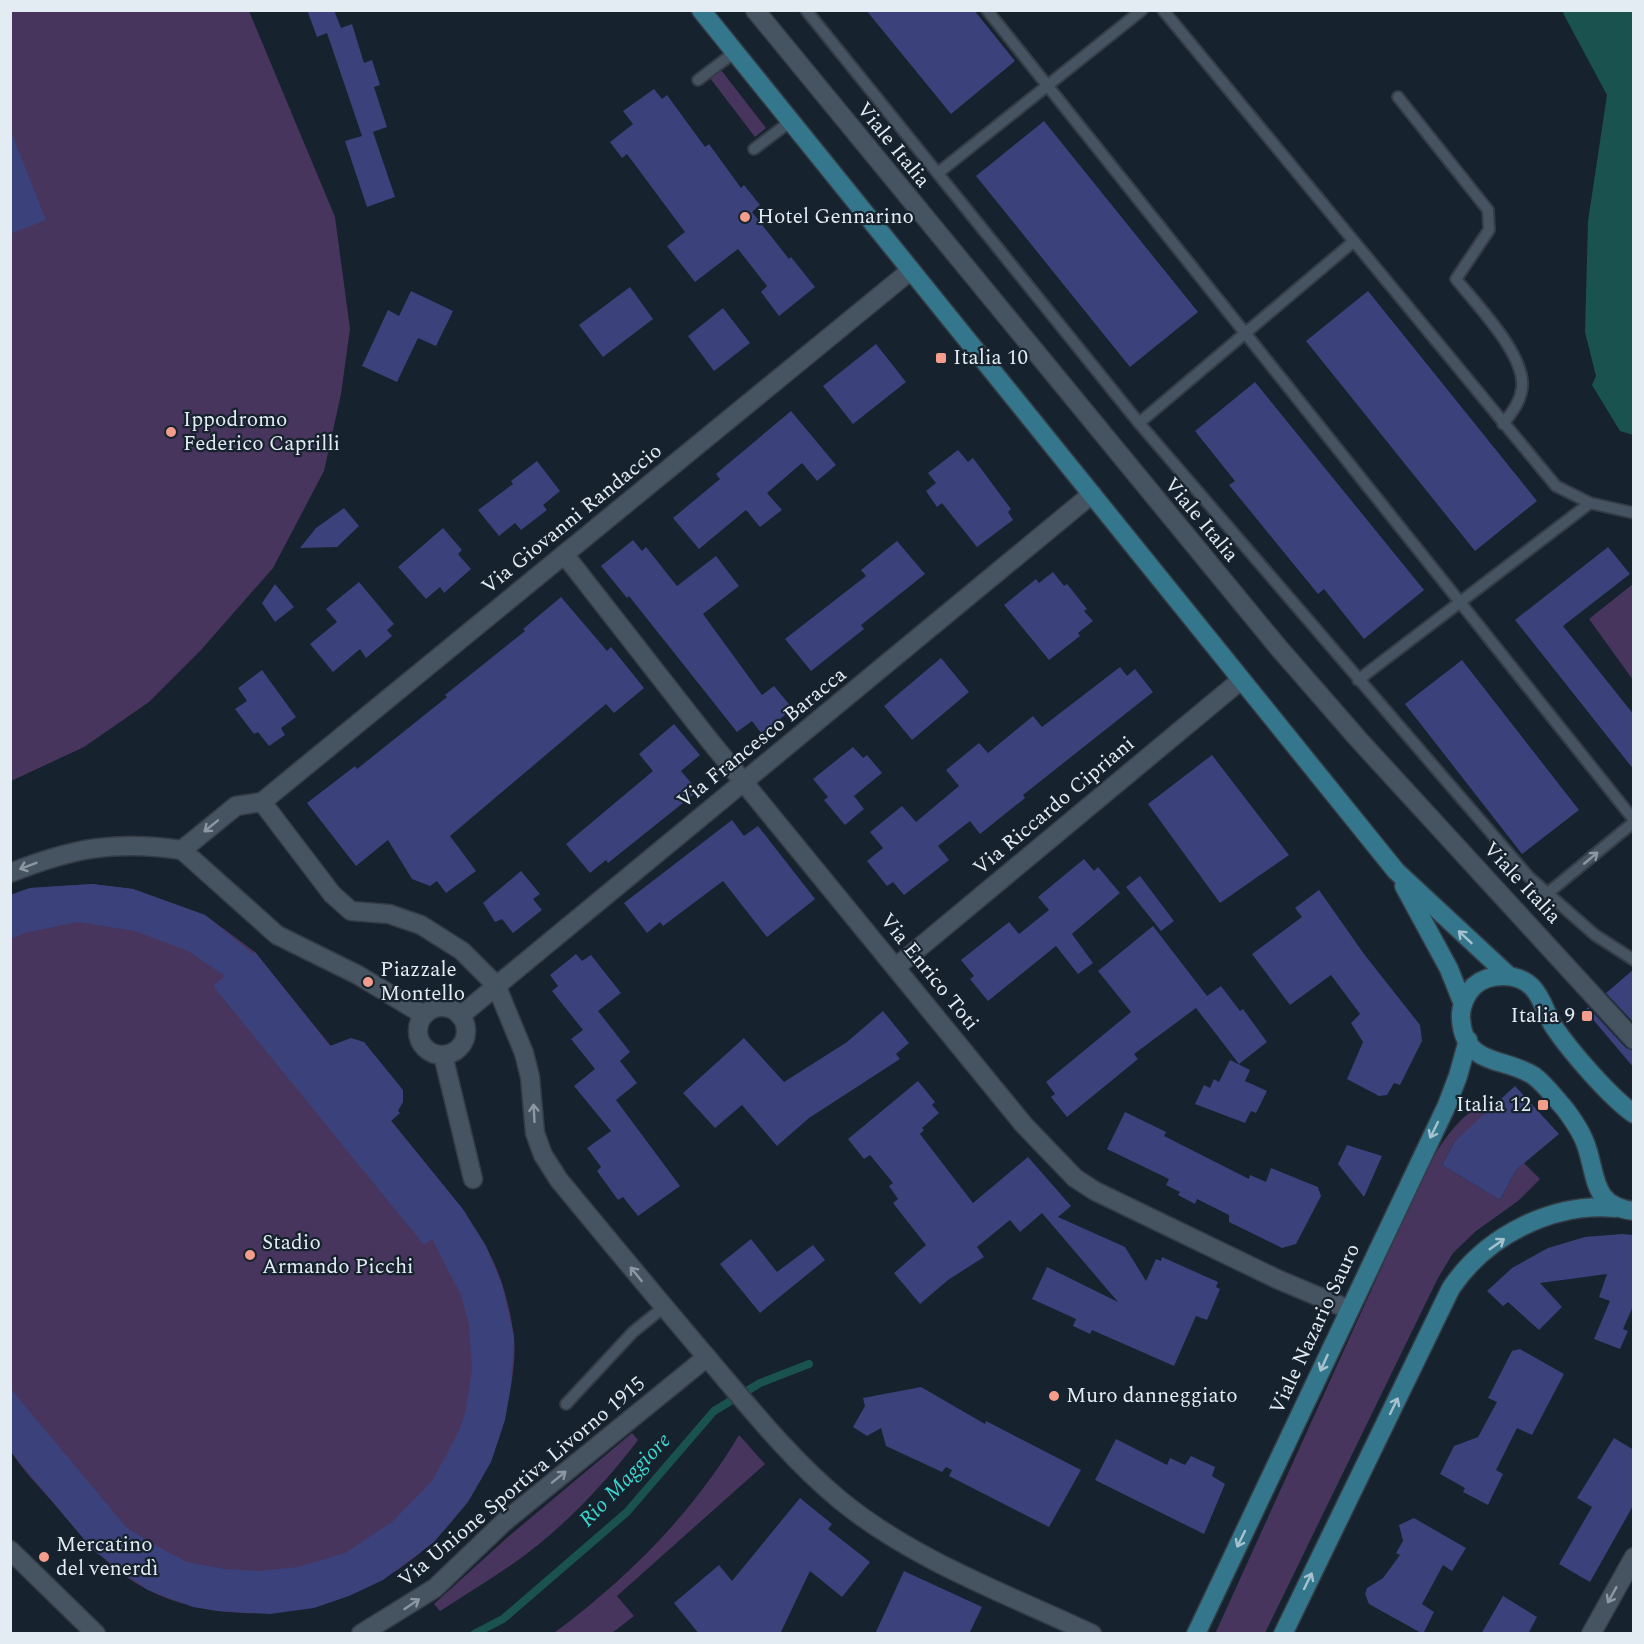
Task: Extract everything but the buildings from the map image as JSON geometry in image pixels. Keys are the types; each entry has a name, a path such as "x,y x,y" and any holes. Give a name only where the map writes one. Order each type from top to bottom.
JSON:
{"main road":[{"path":"701,10 1396,871 1509,976 1532,987 1562,1038 1631,1108"},
{"path":"1396,871 1449,969 1463,1004"},
{"path":"1509,976 1491,977 1480,981 1468,993 1463,1004 1461,1020 1468,1040 1486,1059 1534,1077 1553,1095 1574,1122 1585,1143 1598,1189 1625,1209"},
{"name":"Viale Nazario Sauro","path":"1196,1634 1348,1309 1447,1105 1468,1040"},
{"path":"1283,1634 1451,1288 1460,1274 1496,1244 1543,1217 1563,1210 1583,1207 1625,1209"}],"street":[{"name":"Viale Italia","path":"755,10 1278,647 1359,740 1634,1040"},
{"name":"Via Giovanni Randaccio","path":"262,802 910,271"},
{"name":"Via Francesco Baracca","path":"460,1016 1092,494"},
{"name":"Via Enrico Toti","path":"564,555 744,782 1024,1125 1075,1178 1095,1191 1277,1279 1348,1309"},
{"name":"Via Riccardo Cipriani","path":"896,967 1241,680"},
{"path":"182,850 236,806 262,802 332,894 351,910 389,914 420,925 462,951 495,986 524,1053 530,1077 535,1132 543,1155 559,1180 759,1420 840,1501 871,1522 935,1561 1092,1634"},
{"path":"10,873 65,854 102,846 140,844 182,850 277,935 358,975 424,1015"},
{"path":"446,1007 460,1016 466,1029 462,1044 450,1054 443,1055 427,1051 422,1045 418,1030 424,1015 430,1010 446,1007"},
{"path":"443,1055 473,1179"},
{"name":"Via Unione Sportiva Livorno 1915","path":"361,1634 435,1588 504,1522 715,1367"},
{"path":"10,1550 96,1634"},
{"path":"1592,1634 1634,1557"}],"lane":[{"path":"806,10 1139,423 1529,877 1596,935 1634,960"},
{"path":"987,10 1243,334 1460,601 1634,821 1548,893"},
{"path":"938,173 1142,10"},
{"path":"1163,10 1556,486 1590,503 1634,513"},
{"path":"698,80 735,52"},
{"path":"1398,97 1488,210 1489,230 1456,279 1511,350 1520,367 1523,386 1518,404 1503,424"},
{"path":"754,149 790,121"},
{"path":"1139,423 1353,242"},
{"path":"1358,680 1590,503"},
{"path":"566,1404 633,1332 664,1307"}],"shaded area":[{"path":"1565,10 1633,11 1633,435 1620,431 1592,385 1596,376 1585,332 1588,221 1607,95 1563,13"},
{"name":"Ippodromo Federico Caprilli","path":"11,11 249,11 335,217 350,329 341,394 324,471 273,568 201,650 149,702 84,747 11,781"},
{"path":"721,70 766,128 755,137 710,78"},
{"path":"1633,584 1633,680 1589,619"},
{"name":"Stadio Armando Picchi","path":"92,884 133,889 205,915 255,952 465,1212 485,1244 501,1281 508,1303 514,1337 513,1370 508,1402 495,1448 475,1489 448,1526 415,1557 377,1582 335,1600 290,1611 242,1613 193,1606 157,1595 133,1582 100,1555 28,1474 12,1452 9,1417 11,895 30,888"},
{"path":"1483,1104 1490,1111 1455,1141 1442,1165 1500,1200 1516,1170 1524,1163 1540,1179 1518,1201 1476,1231 1453,1253 1437,1280 1265,1633 1215,1634 1429,1163 1459,1122"},
{"path":"632,1433 638,1440 611,1474 565,1521 514,1563 440,1611 434,1604 509,1536"},
{"path":"739,1435 765,1464 617,1596 634,1616 612,1633 554,1633 607,1590 657,1543 701,1491"}],"waterway":[{"name":"Rio Maggiore","path":"474,1634 503,1619 627,1512 714,1411 760,1383 809,1364"}],"place":[{"name":"Hotel Gennarino","path":"745,217"},
{"name":"Italia 10","path":"941,358"},
{"name":"Ippodromo Federico Caprilli","path":"171,432"},
{"name":"Piazzale Montello","path":"368,982"},
{"name":"Italia 9","path":"1587,1016"},
{"name":"Italia 12","path":"1543,1105"},
{"name":"Stadio Armando Picchi","path":"250,1255"},
{"name":"Muro danneggiato","path":"1054,1396"},
{"name":"Mercatino del venerdì","path":"44,1557"}]}
